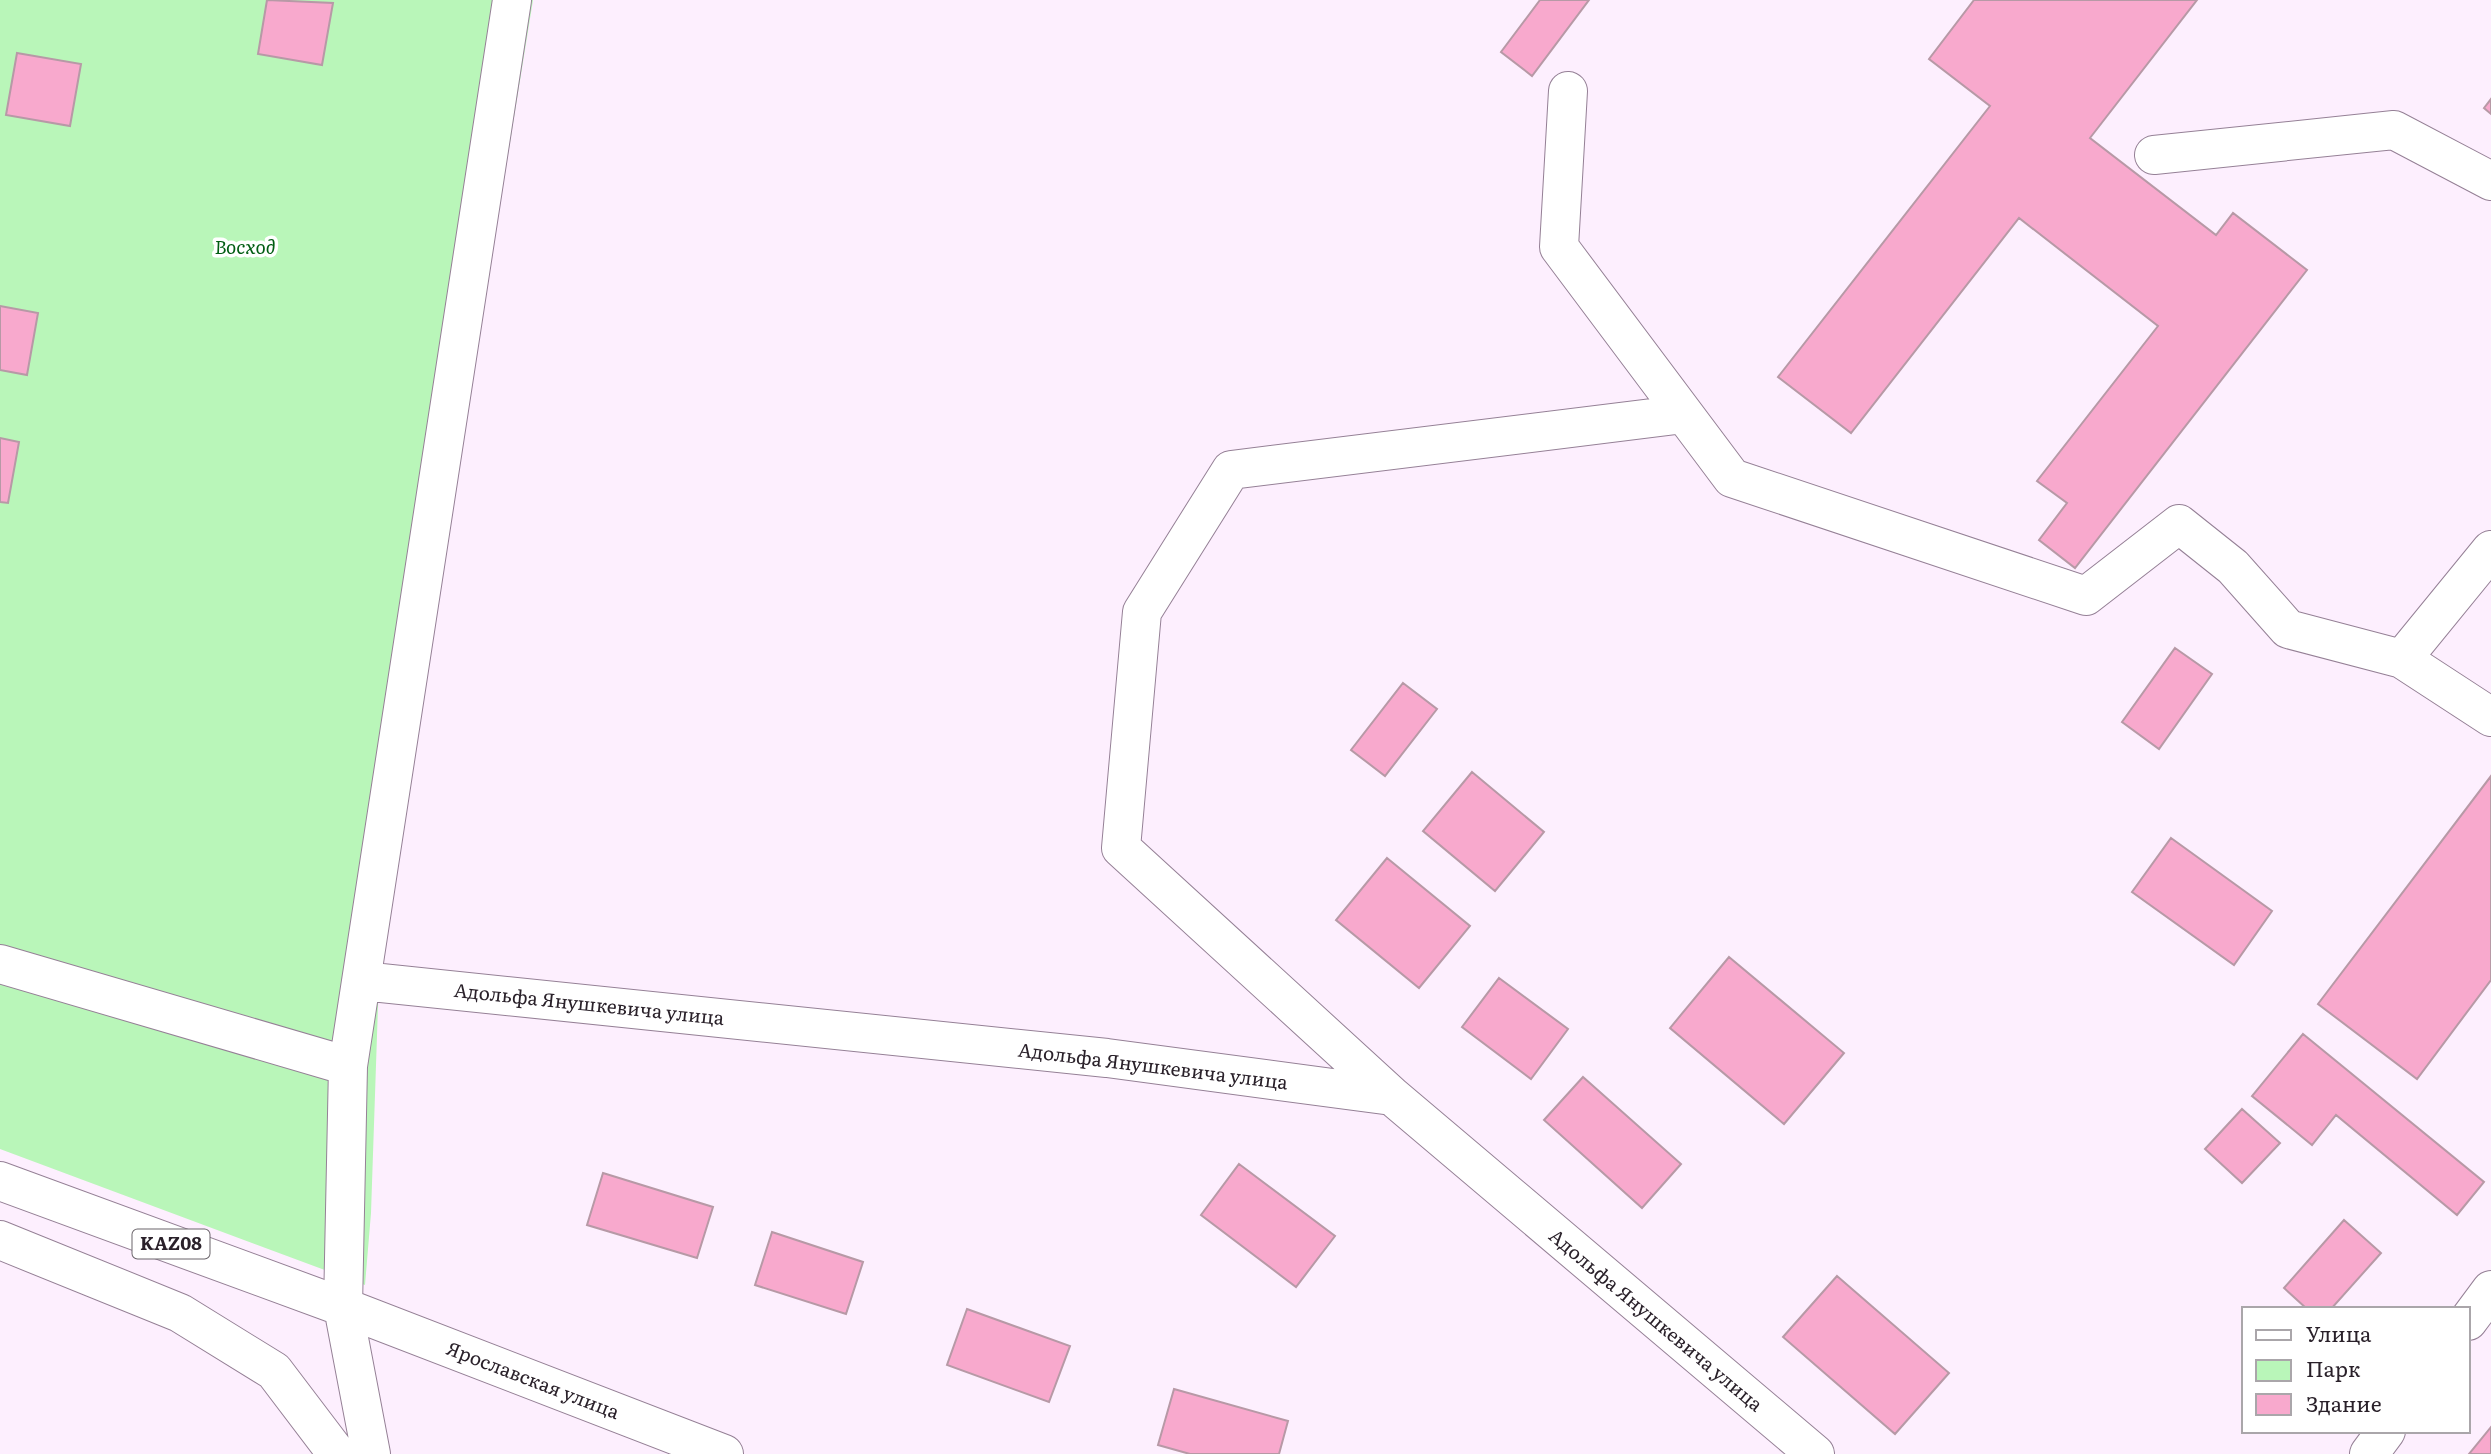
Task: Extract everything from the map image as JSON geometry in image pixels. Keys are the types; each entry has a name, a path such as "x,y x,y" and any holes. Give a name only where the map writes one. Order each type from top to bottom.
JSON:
{"main road":[{"path":"371,1454 343,1307 348,1066 512,0"},
{"path":"1568,91 1559,247 1732,478 2086,596 2179,524 2233,566 2288,629 2402,659 2491,717"},
{"path":"2154,155 2394,130 2491,181"},
{"path":"1392,1096 1121,848 1142,612 1231,470 1684,414"},
{"path":"2402,659 2491,550"},
{"path":"0,964 348,1066"},
{"name":"Адольфа Янушкевича улица","path":"362,981 1107,1058 1392,1096 1815,1454"},
{"name":"KAZ08","path":"0,1181 343,1307"},
{"path":"0,1240 180,1313 274,1371 338,1454"},
{"path":"2470,1318 2491,1290"},
{"name":"Ярославская улица","path":"343,1307 724,1454"},
{"path":"2369,1454 2385,1433"}],"green space":[{"name":"Восход","path":"0,0 533,0 380,947 371,1213 365,1285 0,1149"}],"building":[{"path":"267,0 333,3 322,65 258,54"},
{"path":"1540,0 1589,0 1532,76 1501,52"},
{"path":"1974,0 2197,0 2090,138 2216,235 2233,213 2307,270 2075,568 2039,540 2067,503 2037,481 2158,326 2019,218 1851,433 1778,377 1990,106 1929,59"},
{"path":"17,53 81,64 70,126 6,115"},
{"path":"2491,99 2491,114 2484,108"},
{"path":"0,306 38,313 27,375 0,370"},
{"path":"0,438 19,442 8,503 0,502"},
{"path":"2175,648 2212,674 2159,749 2122,722"},
{"path":"1403,683 1437,709 1385,776 1351,750"},
{"path":"1472,772 1544,832 1495,891 1423,831"},
{"path":"2491,776 2491,980 2417,1079 2318,1004"},
{"path":"2171,838 2272,911 2234,965 2132,892"},
{"path":"1387,858 1470,926 1419,988 1336,920"},
{"path":"1729,957 1844,1053 1784,1124 1670,1028"},
{"path":"1499,978 1568,1029 1531,1079 1462,1027"},
{"path":"2303,1034 2484,1182 2457,1215 2336,1115 2312,1145 2252,1096"},
{"path":"1583,1077 1681,1164 1642,1208 1544,1120"},
{"path":"2242,1109 2280,1143 2242,1183 2205,1149"},
{"path":"1239,1164 1335,1236 1296,1287 1201,1215"},
{"path":"603,1173 713,1207 697,1258 587,1225"},
{"path":"2344,1220 2381,1253 2333,1307 2305,1307 2284,1288"},
{"path":"772,1232 863,1262 846,1314 755,1285"},
{"path":"1837,1276 1949,1373 1895,1434 1783,1337"},
{"path":"967,1309 1070,1346 1049,1402 947,1365"},
{"path":"1174,1389 1288,1421 1279,1454 1190,1454 1158,1445"},
{"path":"2491,1427 2491,1454 2469,1454"}]}
